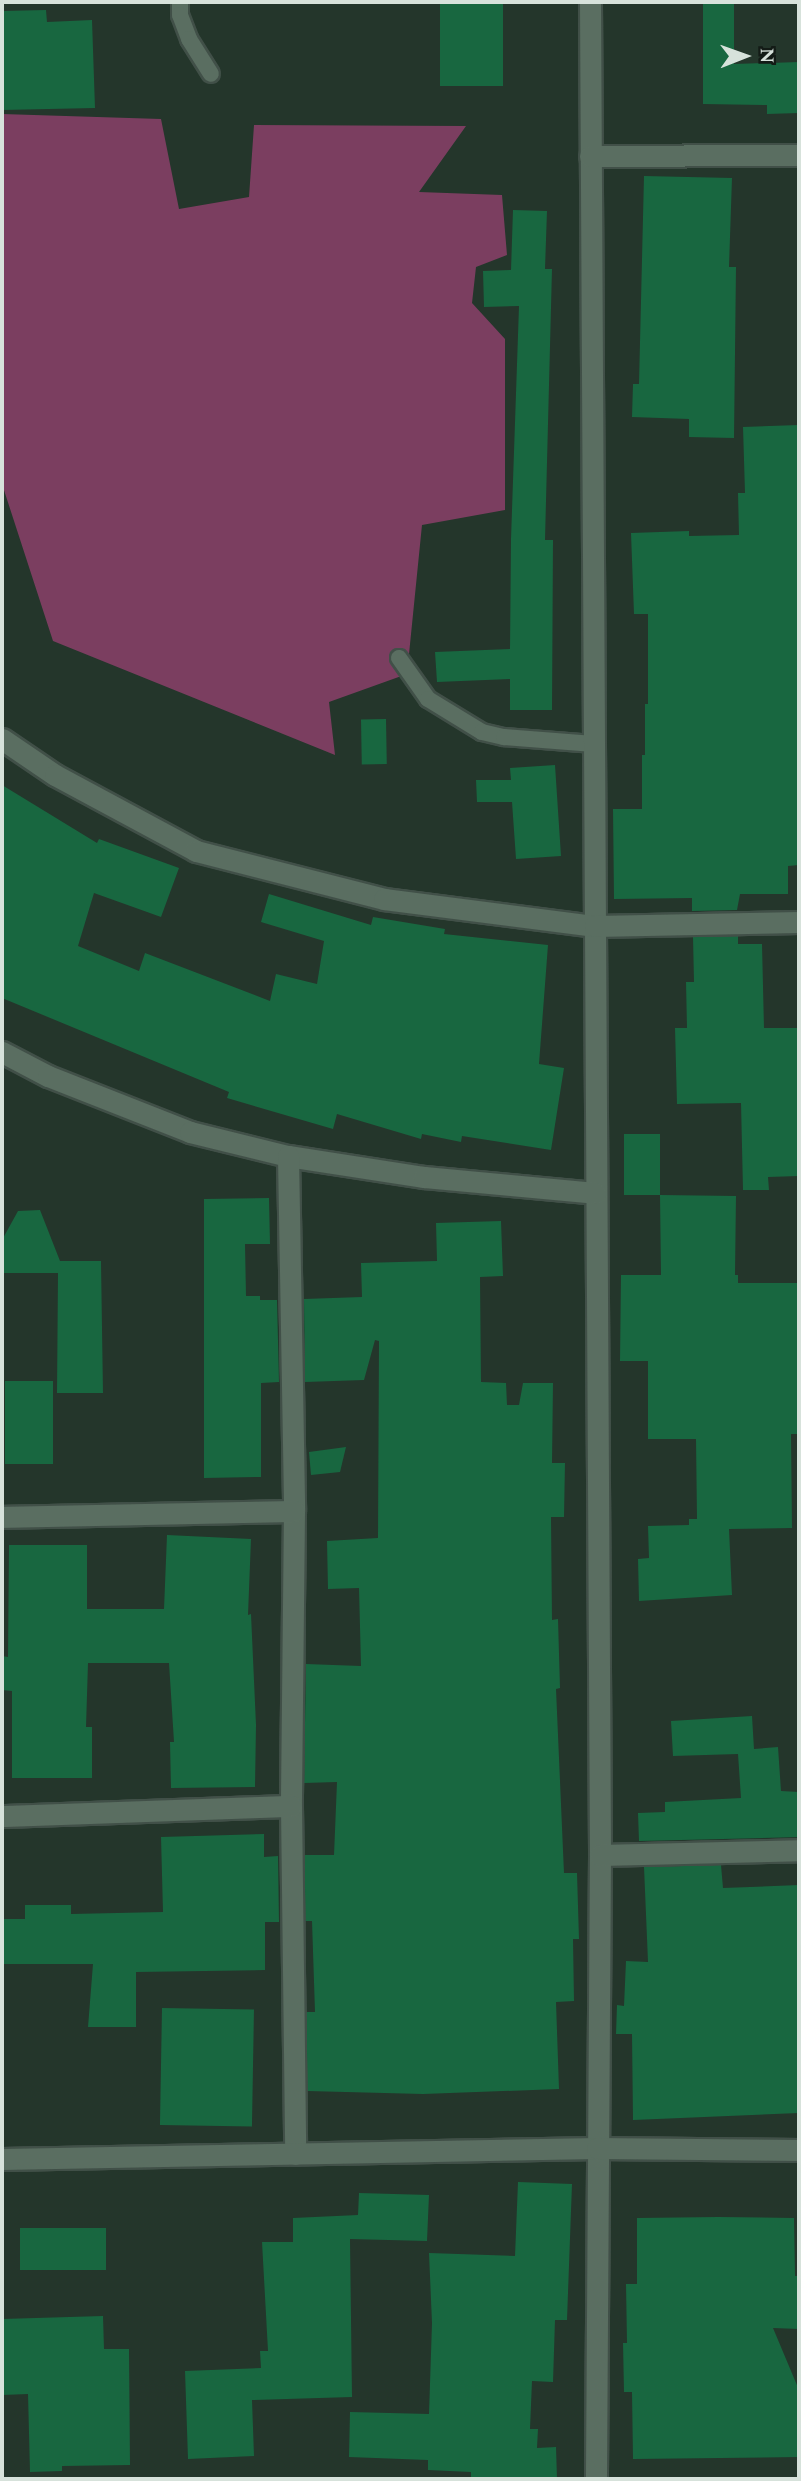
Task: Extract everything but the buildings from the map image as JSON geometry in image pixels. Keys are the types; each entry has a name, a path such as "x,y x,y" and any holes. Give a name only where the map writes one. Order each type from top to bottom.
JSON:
{"street":[{"path":"590,2 600,1855 596,2479"},
{"path":"590,156 799,155"},
{"path":"2,739 55,775 196,851 384,899 595,926 799,922"},
{"path":"2,1052 48,1076 190,1132 288,1156 424,1177 595,1193"},
{"path":"288,1156 294,1511 291,1806 295,2154"},
{"path":"2,1517 294,1511"},
{"path":"2,1816 291,1806"},
{"path":"600,1855 799,1850"},
{"path":"2,2159 597,2148 799,2150"}],"lane":[{"path":"180,2 180,15 189,39 211,74"},
{"path":"399,658 428,698 482,732 504,737 594,744"}],"shaded area":[{"path":"2,114 161,119 179,209 249,197 254,125 466,126 419,192 502,195 507,255 476,267 472,303 505,339 505,510 422,525 407,674 329,702 335,755 53,641 2,484"}]}
